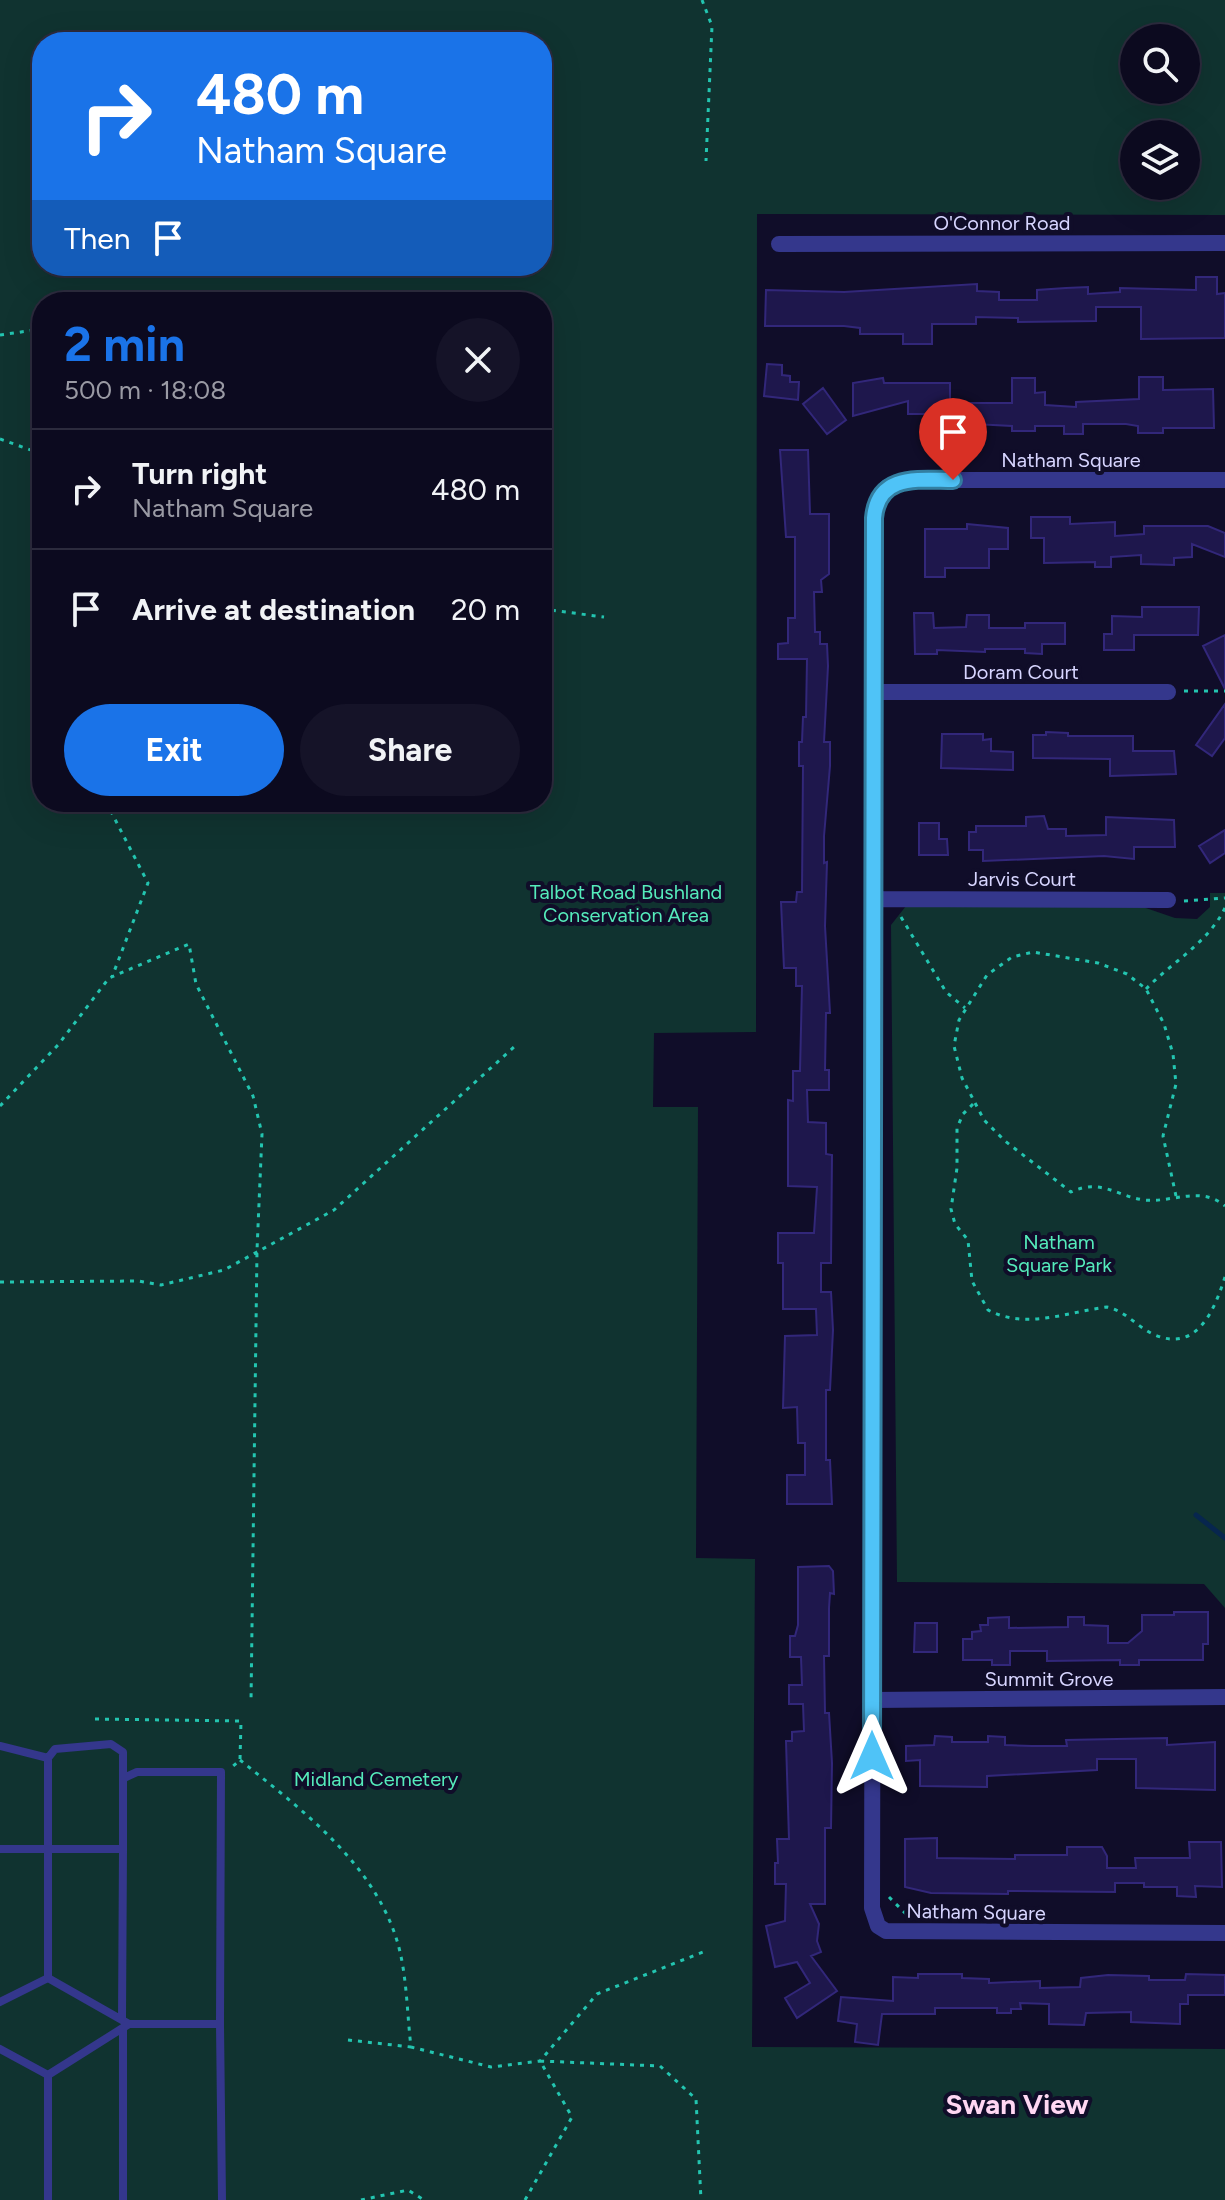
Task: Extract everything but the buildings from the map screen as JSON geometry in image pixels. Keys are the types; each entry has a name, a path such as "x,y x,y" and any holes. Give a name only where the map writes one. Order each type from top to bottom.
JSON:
{"street":[{"name":"O'Connor Road","path":"779,244 1225,243"},
{"name":"Natham Square","path":"1225,480 907,480 887,487 875,506 872,1700 872,1908 878,1926 886,1931 936,1933 1225,1933"},
{"name":"Doram Court","path":"875,692 1168,692"},
{"name":"Jarvis Court","path":"875,899 1168,900"},
{"name":"Summit Grove","path":"872,1700 1225,1697"}],"lane":[{"path":"48,1978 48,1758 55,1749 111,1744 123,1752 124,1778 123,2200"},
{"path":"0,1746 48,1758"},
{"path":"124,1778 137,1772 221,1772 222,2200"},
{"path":"0,1849 123,1849"},
{"path":"0,2002 48,1978"},
{"path":"48,1978 125,2024 220,2024"},
{"path":"48,2075 125,2024"},
{"path":"0,2049 48,2075"},
{"path":"48,2075 48,2200"}],"path":[{"path":"702,0 712,26 706,161"},
{"path":"0,335 32,330"},
{"path":"0,439 32,450"},
{"path":"552,610 604,617"},
{"path":"1168,692 1225,691"},
{"path":"0,1106 58,1045 112,977 148,883 111,812"},
{"path":"1168,900 1225,898"},
{"path":"1146,989 1169,965 1194,948 1225,908"},
{"path":"893,917 899,913 937,980 953,1000 965,1008"},
{"path":"112,977 189,944 196,984 253,1096 262,1134 257,1250 251,1702"},
{"path":"1176,1196 1163,1136 1176,1084 1173,1054 1164,1024 1146,989 1127,974 1098,963 1033,952 1012,957 987,975 965,1008 954,1046 973,1104 993,1131 1063,1189 1071,1192 1097,1185 1144,1200 1205,1196 1225,1206"},
{"path":"0,1282 178,1284 224,1270 334,1210 514,1047"},
{"path":"973,1104 963,1114 957,1128 957,1168 951,1209 955,1224 968,1240 972,1281 988,1310 1011,1318 1046,1320 1107,1307 1116,1309 1156,1335 1179,1338 1209,1320 1225,1277"},
{"path":"95,1719 241,1721 240,1760 345,1853 372,1884 398,1944 411,2047"},
{"path":"221,1772 240,1760"},
{"path":"886,1893 910,1917"},
{"path":"540,2061 597,1994 703,1952"},
{"path":"348,2040 411,2047 491,2067 540,2061 660,2066 696,2099 701,2200"},
{"path":"525,2200 572,2117 540,2061"},
{"path":"361,2200 408,2190 424,2200"}],"green space":[{"name":"Midland Cemetery","path":"0,0 1225,0 1225,215 757,214 756,1032 654,1033 653,1107 698,1107 696,1558 755,1559 752,2047 1225,2049 1225,2200 0,2200"},
{"name":"Natham Square Park","path":"1210,893 1225,893 1225,1608 1204,1584 897,1582 891,925 906,906 1140,906 1175,918 1197,919 1210,907"}],"waterway":[{"path":"1196,1515 1225,1538"}],"district":[{"name":"Swan View","path":"1017,2104"}],"route":[{"path":"872,1756 874,518 875,506 881,496 887,487 896,482 953,480"}],"park label":[{"name":"Talbot Road Bushland Conservation Area","path":"626,904"}]}
